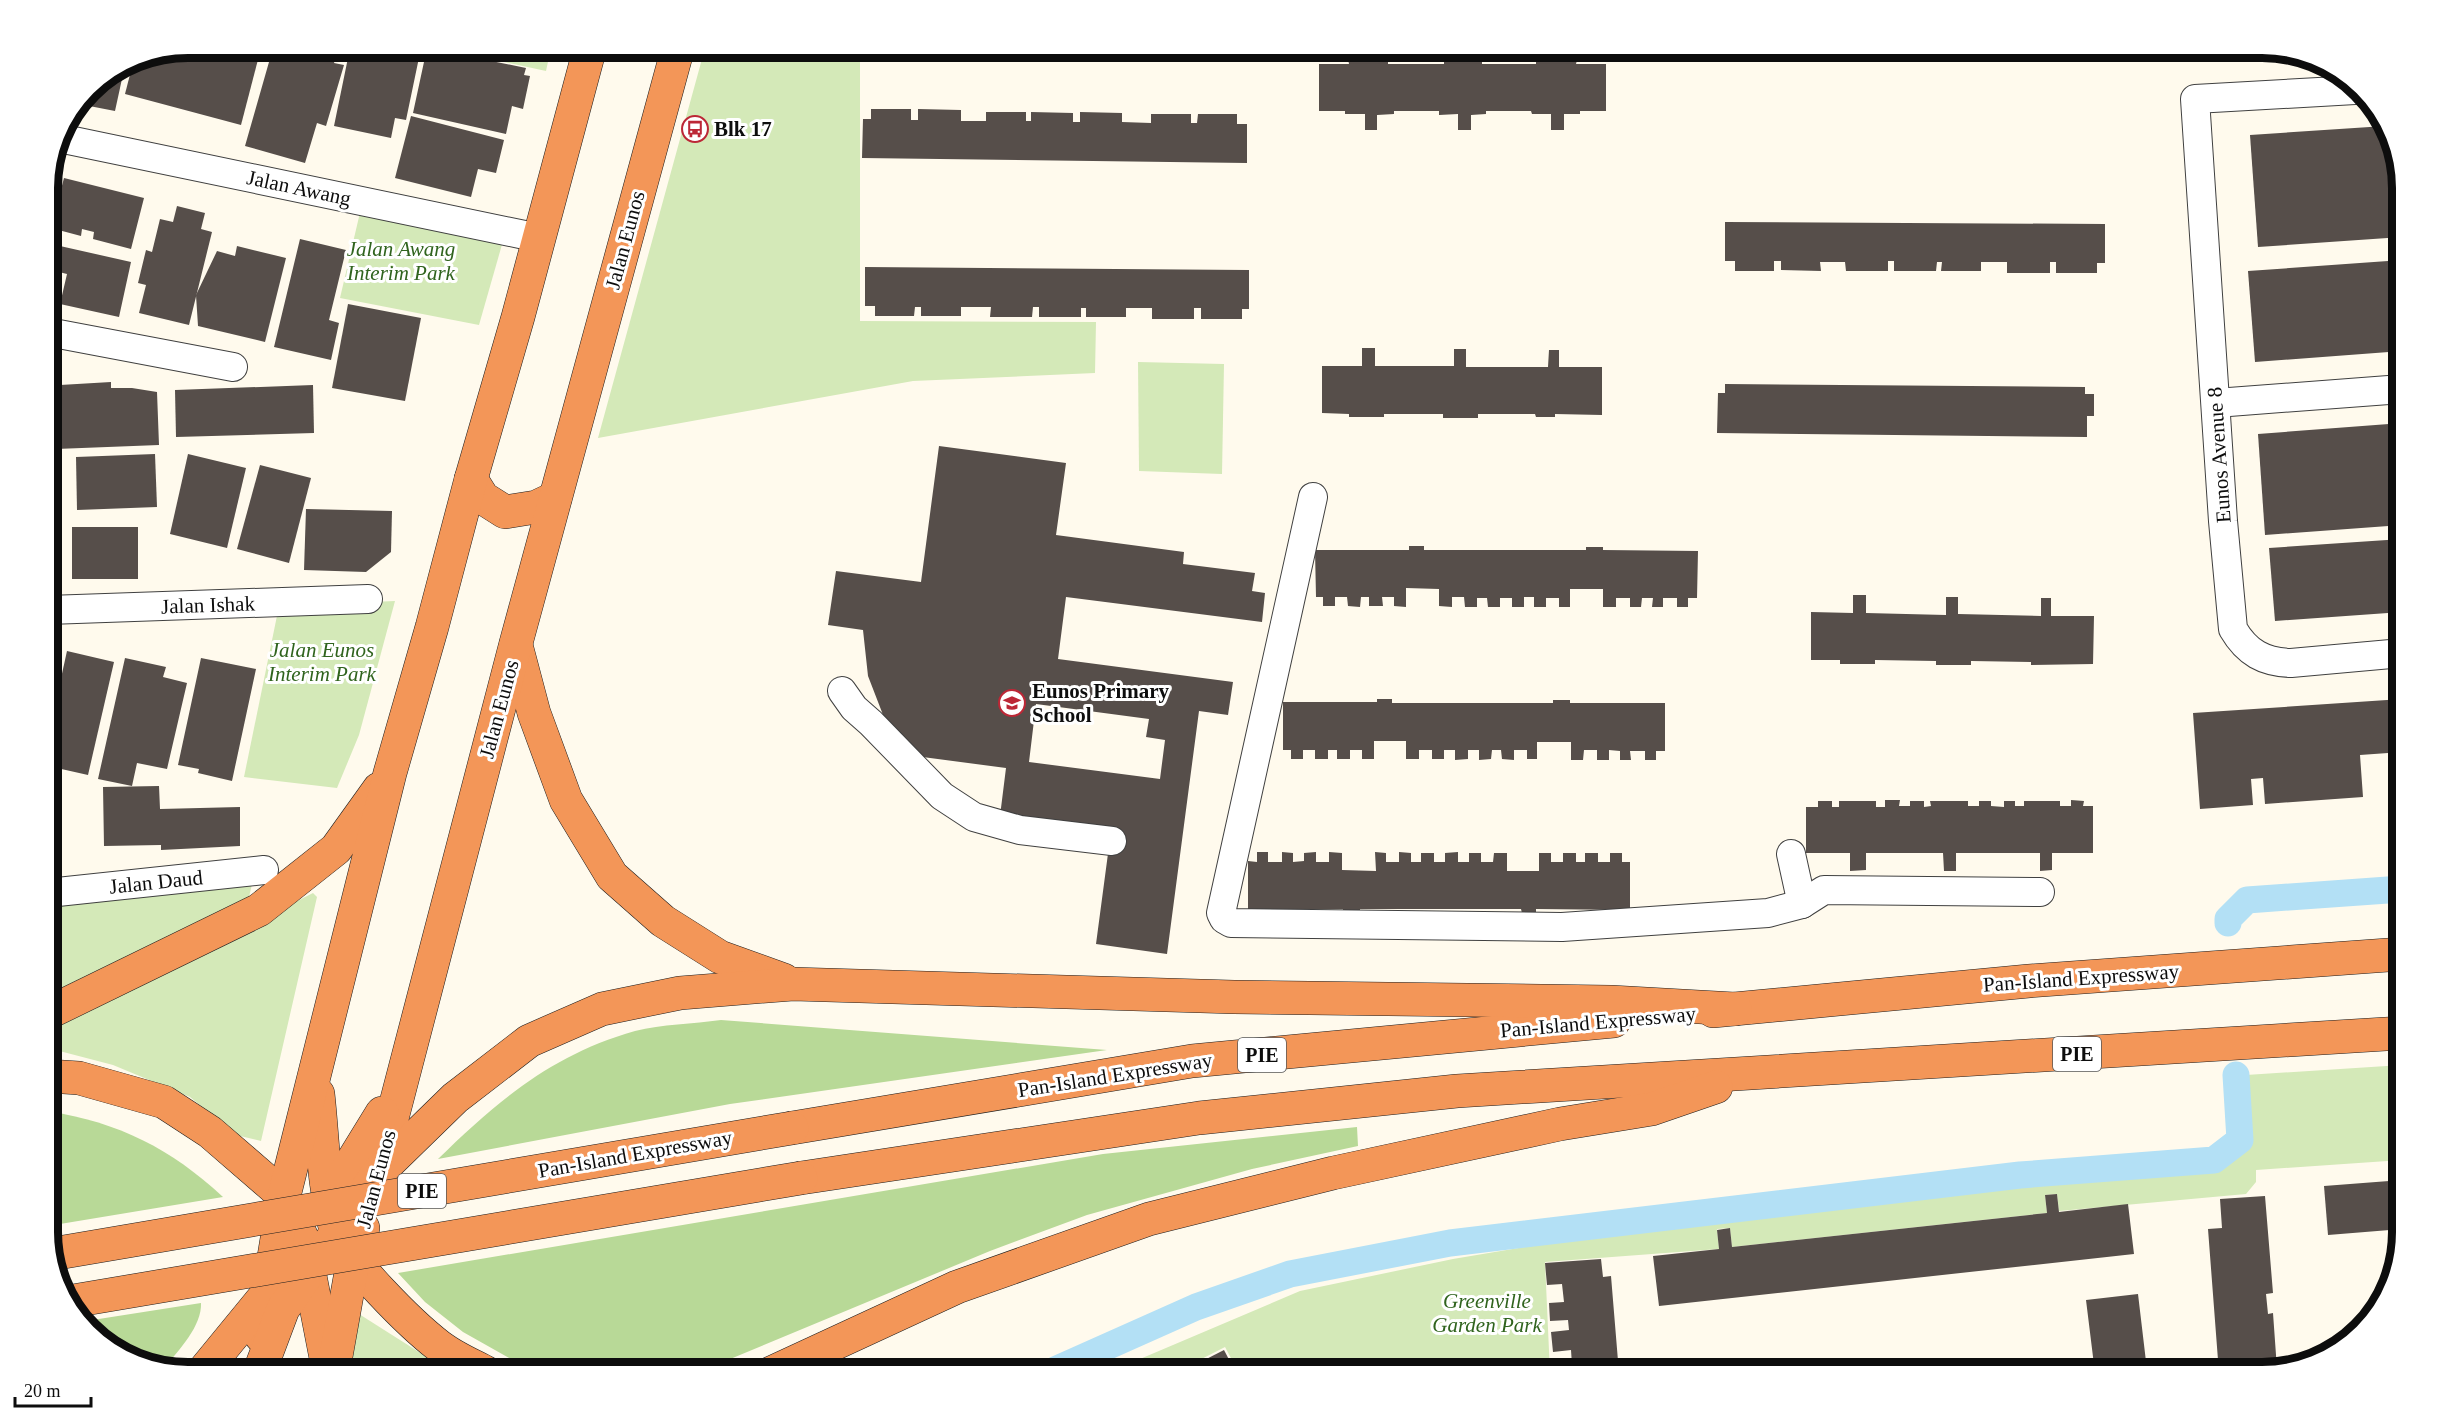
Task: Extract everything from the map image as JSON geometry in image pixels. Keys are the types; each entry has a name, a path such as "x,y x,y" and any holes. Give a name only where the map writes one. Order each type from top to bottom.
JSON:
{"highway":[{"path":"258,1363 266,1295 284,1196 390,773 587,58"},
{"name":"Jalan Eunos","path":"333,1363 353,1261 516,643 675,58"},
{"path":"471,479 483,498 505,512 536,507 555,498"},
{"path":"516,643 534,713 566,800 612,876 663,921 720,957 793,984"},
{"path":"59,1008 259,910 336,849 390,773"},
{"name":"Pan-Island Expressway","path":"61,1253 1192,1061 2029,981 2392,955"},
{"path":"261,1363 284,1309 378,1173 454,1098 529,1041 602,1009 680,993 793,984 1234,997 1611,1002 1735,1009"},
{"name":"PIE","path":"78,1300 801,1178 1199,1118 1457,1091 2392,1034"},
{"path":"316,1071 329,1199 337,1233 353,1261 395,1306 440,1347 469,1363"},
{"path":"793,1363 957,1287 1149,1219 1333,1173 1560,1124 1652,1108 1751,1074"},
{"path":"59,1077 79,1078 165,1102 210,1132 284,1196 303,1240 329,1363"},
{"path":"210,1363 266,1295 362,1149 402,1078"}],"street":[{"name":"Eunos Avenue 8","path":"2346,91 2194,99 2223,521 2233,629 2242,644 2255,656 2274,663 2391,654"},
{"name":"Jalan Awang","path":"68,140 539,238"},
{"path":"59,334 233,367"},
{"path":"2216,403 2391,390"},
{"path":"1313,497 1221,913 1224,919 1231,923 1562,927 1768,913 1802,904 1824,890 2040,892"},
{"name":"Jalan Ishak","path":"59,610 368,599"},
{"path":"842,691 854,708 942,796 974,817 1020,830 1112,841"},
{"path":"1791,854 1802,904"},
{"name":"Jalan Daud","path":"59,892 264,870"}],"green space":[{"path":"486,58 549,58 546,71"},
{"path":"702,58 860,58 860,321 1096,322 1095,373 913,381 598,438"},
{"name":"Jalan Awang Interim Park","path":"362,204 505,234 479,325 340,298"},
{"path":"1138,362 1224,364 1222,474 1139,471"},
{"name":"Jalan Eunos Interim Park","path":"395,601 359,735 337,788 244,777 279,606"},
{"path":"253,880 249,897 59,998 59,901"},
{"path":"313,893 317,897 261,1141 236,1135 190,1097 113,1065 59,1051 59,1021"},
{"path":"721,1020 1107,1050 730,1104 438,1159 505,1099 552,1066 578,1053 635,1031 667,1025"},
{"name":"Greenville Garden Park","path":"2392,1066 2392,1161 2256,1170 2256,1182 2246,1194 2059,1211 2057,1194 2045,1195 2047,1213 1732,1247 1730,1228 1717,1229 1719,1249 1545,1262 1550,1363 1234,1363 1225,1347 1194,1363 1131,1363 1300,1291 1453,1259 1537,1245 1994,1187 2218,1169 2250,1146 2246,1075"},
{"path":"59,1113 98,1123 143,1140 183,1165 223,1197 59,1224"},
{"path":"1357,1127 1358,1146 1252,1169 1087,1215 990,1251 720,1363 520,1363 463,1332 425,1302 398,1273 1103,1154"},
{"path":"201,1303 194,1329 170,1361 139,1353 110,1336 93,1320"},
{"path":"359,1314 436,1363 350,1363"}],"building":[{"path":"189,58 258,58 241,125 125,94 131,73 155,63"},
{"path":"270,58 336,58 334,63 344,65 326,126 317,123 305,163 245,146"},
{"path":"348,58 419,58 406,120 395,118 391,138 334,126"},
{"path":"425,58 476,58 526,68 524,75 530,76 523,109 512,106 506,134 413,113"},
{"path":"1348,59 1388,59 1388,64 1444,64 1444,60 1482,60 1482,64 1536,64 1536,60 1577,60 1576,64 1606,64 1606,111 1580,111 1580,114 1564,114 1564,130 1551,130 1551,114 1532,114 1531,111 1486,111 1486,114 1471,115 1471,130 1458,130 1458,114 1439,115 1439,111 1394,111 1394,114 1377,115 1377,130 1365,130 1365,114 1319,111 1319,64 1349,64"},
{"path":"122,77 115,111 89,106 110,85"},
{"path":"871,109 911,109 911,120 918,120 918,109 961,110 961,121 986,121 986,112 1026,112 1026,121 1031,121 1031,112 1073,113 1073,122 1080,122 1080,112 1122,113 1122,122 1151,123 1151,114 1191,114 1191,123 1197,123 1198,114 1237,114 1237,124 1247,124 1247,163 862,158 863,119 871,119"},
{"path":"411,116 504,140 496,173 478,169 471,197 395,178"},
{"path":"2376,127 2385,147 2389,163 2391,238 2258,247 2250,135"},
{"path":"64,178 144,198 131,249 93,239 94,232 82,229 81,236 59,230 59,197"},
{"path":"177,206 205,213 201,229 212,232 189,325 139,313 146,285 138,283 146,250 152,252 160,219 173,222"},
{"path":"1725,222 2105,224 2105,263 2097,263 2097,273 2056,273 2056,262 2050,262 2050,273 2007,273 2007,262 1981,262 1981,271 1941,271 1942,262 1937,262 1936,271 1894,271 1894,261 1888,261 1888,271 1846,271 1845,262 1820,262 1821,271 1781,270 1781,261 1774,261 1774,271 1735,271 1735,261 1725,261"},
{"path":"300,239 346,250 329,320 339,323 331,360 274,347"},
{"path":"60,246 131,262 119,317 60,304 67,274 59,272"},
{"path":"237,246 286,258 265,342 198,326 196,295 217,251 235,256"},
{"path":"2391,261 2391,352 2255,362 2248,271"},
{"path":"865,267 1249,270 1249,309 1242,309 1242,319 1201,319 1201,308 1194,308 1194,319 1152,319 1152,308 1126,308 1126,317 1086,317 1086,308 1081,308 1081,317 1039,317 1039,307 1033,307 1032,317 990,317 991,307 961,307 961,316 921,316 921,307 915,307 914,316 875,316 875,306 865,306"},
{"path":"348,304 421,318 405,401 332,388"},
{"path":"1362,348 1375,348 1375,366 1454,366 1454,349 1466,349 1466,367 1548,367 1549,350 1559,350 1559,367 1602,367 1602,415 1555,414 1555,417 1536,417 1535,414 1478,414 1478,418 1443,418 1443,414 1384,414 1384,417 1349,417 1349,414 1322,413 1322,366 1362,366"},
{"path":"111,382 111,388 132,388 157,392 159,445 59,449 60,385"},
{"path":"1725,384 2085,387 2085,394 2094,394 2094,416 2087,416 2087,437 1717,433 1718,393 1725,393"},
{"path":"313,385 314,433 176,437 175,390"},
{"path":"2391,424 2391,526 2265,535 2258,434"},
{"path":"939,446 1066,463 1056,535 1184,552 1183,564 1255,573 1252,591 1265,593 1262,622 1066,597 1058,659 1233,682 1228,715 1199,711 1167,954 1096,944 1111,831 1000,816 1006,768 915,756 885,720 868,676 863,630 828,625 836,571 921,582","holes":["1036,704 1149,719 1146,737 1165,740 1160,779 1029,762"]},
{"path":"155,454 157,507 77,510 76,457"},
{"path":"188,454 246,468 227,548 170,534"},
{"path":"260,465 311,478 289,563 237,549"},
{"path":"306,509 392,511 391,552 366,572 304,570"},
{"path":"72,527 138,527 138,579 72,579"},
{"path":"2391,540 2391,613 2275,621 2269,548"},
{"path":"1409,546 1424,546 1424,550 1586,550 1586,547 1603,547 1603,550 1698,551 1697,598 1688,598 1688,607 1677,607 1677,598 1663,598 1663,607 1652,607 1653,598 1642,598 1641,607 1630,607 1630,598 1616,598 1616,607 1603,607 1603,589 1570,589 1570,607 1559,607 1559,598 1546,598 1546,607 1534,607 1534,597 1524,597 1524,607 1512,607 1512,598 1500,598 1500,607 1488,607 1487,598 1477,598 1477,607 1465,607 1464,597 1452,597 1452,607 1439,606 1439,589 1406,588 1406,607 1394,606 1394,597 1382,597 1383,606 1369,606 1369,597 1361,597 1360,607 1348,606 1347,597 1335,597 1335,606 1323,606 1323,597 1316,597 1315,550 1409,550"},
{"path":"1853,595 1866,595 1866,613 1946,615 1946,597 1958,597 1958,614 2041,616 2041,598 2051,598 2051,616 2094,616 2093,664 2031,665 2031,662 1971,661 1971,665 1936,665 1936,661 1875,660 1875,664 1840,664 1840,660 1811,660 1811,612 1853,613"},
{"path":"67,651 114,662 88,775 59,768 59,687"},
{"path":"125,658 166,667 163,677 187,683 167,769 137,763 132,786 98,779"},
{"path":"201,658 256,669 232,781 198,773 199,769 178,765"},
{"path":"1377,699 1392,699 1392,703 1553,703 1553,700 1570,700 1570,703 1665,703 1665,751 1656,751 1656,760 1645,760 1645,751 1630,751 1631,760 1620,760 1620,751 1609,750 1609,760 1597,760 1597,750 1584,750 1583,760 1571,760 1571,742 1537,742 1537,759 1527,759 1527,750 1514,750 1514,760 1502,759 1501,750 1492,750 1491,759 1479,760 1479,750 1468,750 1468,759 1455,760 1455,750 1444,750 1444,759 1432,759 1432,750 1419,750 1419,759 1406,759 1406,741 1374,741 1374,759 1362,759 1362,750 1350,750 1350,759 1337,759 1337,750 1328,750 1328,759 1315,759 1315,750 1303,750 1303,759 1291,759 1291,750 1283,750 1283,702 1377,702"},
{"path":"2391,700 2392,753 2360,755 2363,797 2265,804 2263,778 2251,779 2253,805 2200,809 2193,713"},
{"path":"159,786 160,809 240,807 240,846 161,850 161,845 104,846 103,787"},
{"path":"1885,800 1900,800 1899,806 1910,806 1910,801 1924,801 1924,807 1931,806 1930,801 1968,801 1968,806 1979,806 1979,801 1991,801 1991,806 2004,807 2004,801 2015,801 2015,806 2024,806 2024,801 2060,801 2060,806 2071,806 2071,800 2084,801 2083,806 2093,806 2093,853 2052,853 2052,870 2040,871 2040,853 1956,853 1956,871 1944,871 1943,853 1866,853 1866,870 1850,871 1850,853 1806,853 1806,807 1818,807 1818,801 1832,801 1832,807 1839,807 1839,801 1876,801 1876,807 1885,807"},
{"path":"1257,852 1268,852 1268,862 1282,862 1282,852 1293,853 1293,862 1304,861 1304,853 1316,852 1316,862 1329,862 1329,852 1342,853 1342,870 1376,871 1375,852 1386,853 1386,862 1399,862 1399,852 1411,853 1411,862 1421,862 1421,853 1434,853 1434,862 1445,862 1445,853 1458,852 1458,862 1469,862 1469,853 1481,853 1481,862 1493,862 1494,853 1507,853 1507,871 1539,871 1539,853 1551,853 1551,862 1563,862 1563,853 1576,853 1576,862 1585,862 1585,853 1598,853 1598,862 1610,862 1610,853 1622,853 1622,862 1630,862 1630,910 1536,909 1536,913 1522,913 1521,909 1360,909 1360,912 1343,912 1343,909 1248,909 1248,861 1257,862"},
{"path":"2392,1181 2392,1230 2328,1235 2324,1186"},
{"path":"2057,1194 2059,1212 2128,1204 2134,1254 1659,1306 1653,1256 1719,1249 1717,1230 1730,1228 1732,1247 2047,1213 2045,1195"},
{"path":"2265,1196 2273,1293 2266,1294 2268,1314 2273,1313 2276,1361 2218,1363 2208,1229 2222,1228 2220,1199"},
{"path":"1601,1259 1603,1277 1611,1276 1618,1363 1572,1363 1571,1350 1553,1352 1551,1332 1569,1330 1568,1320 1550,1321 1549,1303 1564,1302 1562,1284 1547,1285 1545,1263"},
{"path":"2138,1294 2146,1363 2094,1363 2086,1300"},
{"path":"1224,1350 1231,1363 1199,1363"}],"waterway":[{"path":"2228,923 2228,919 2247,900 2392,890"},
{"path":"1070,1363 1196,1307 1290,1274 1450,1243 2020,1175 2214,1160 2240,1140 2236,1075"}],"place":[{"name":"Blk 17","path":"695,129"},
{"name":"Eunos Primary School","path":"1012,703"}]}
